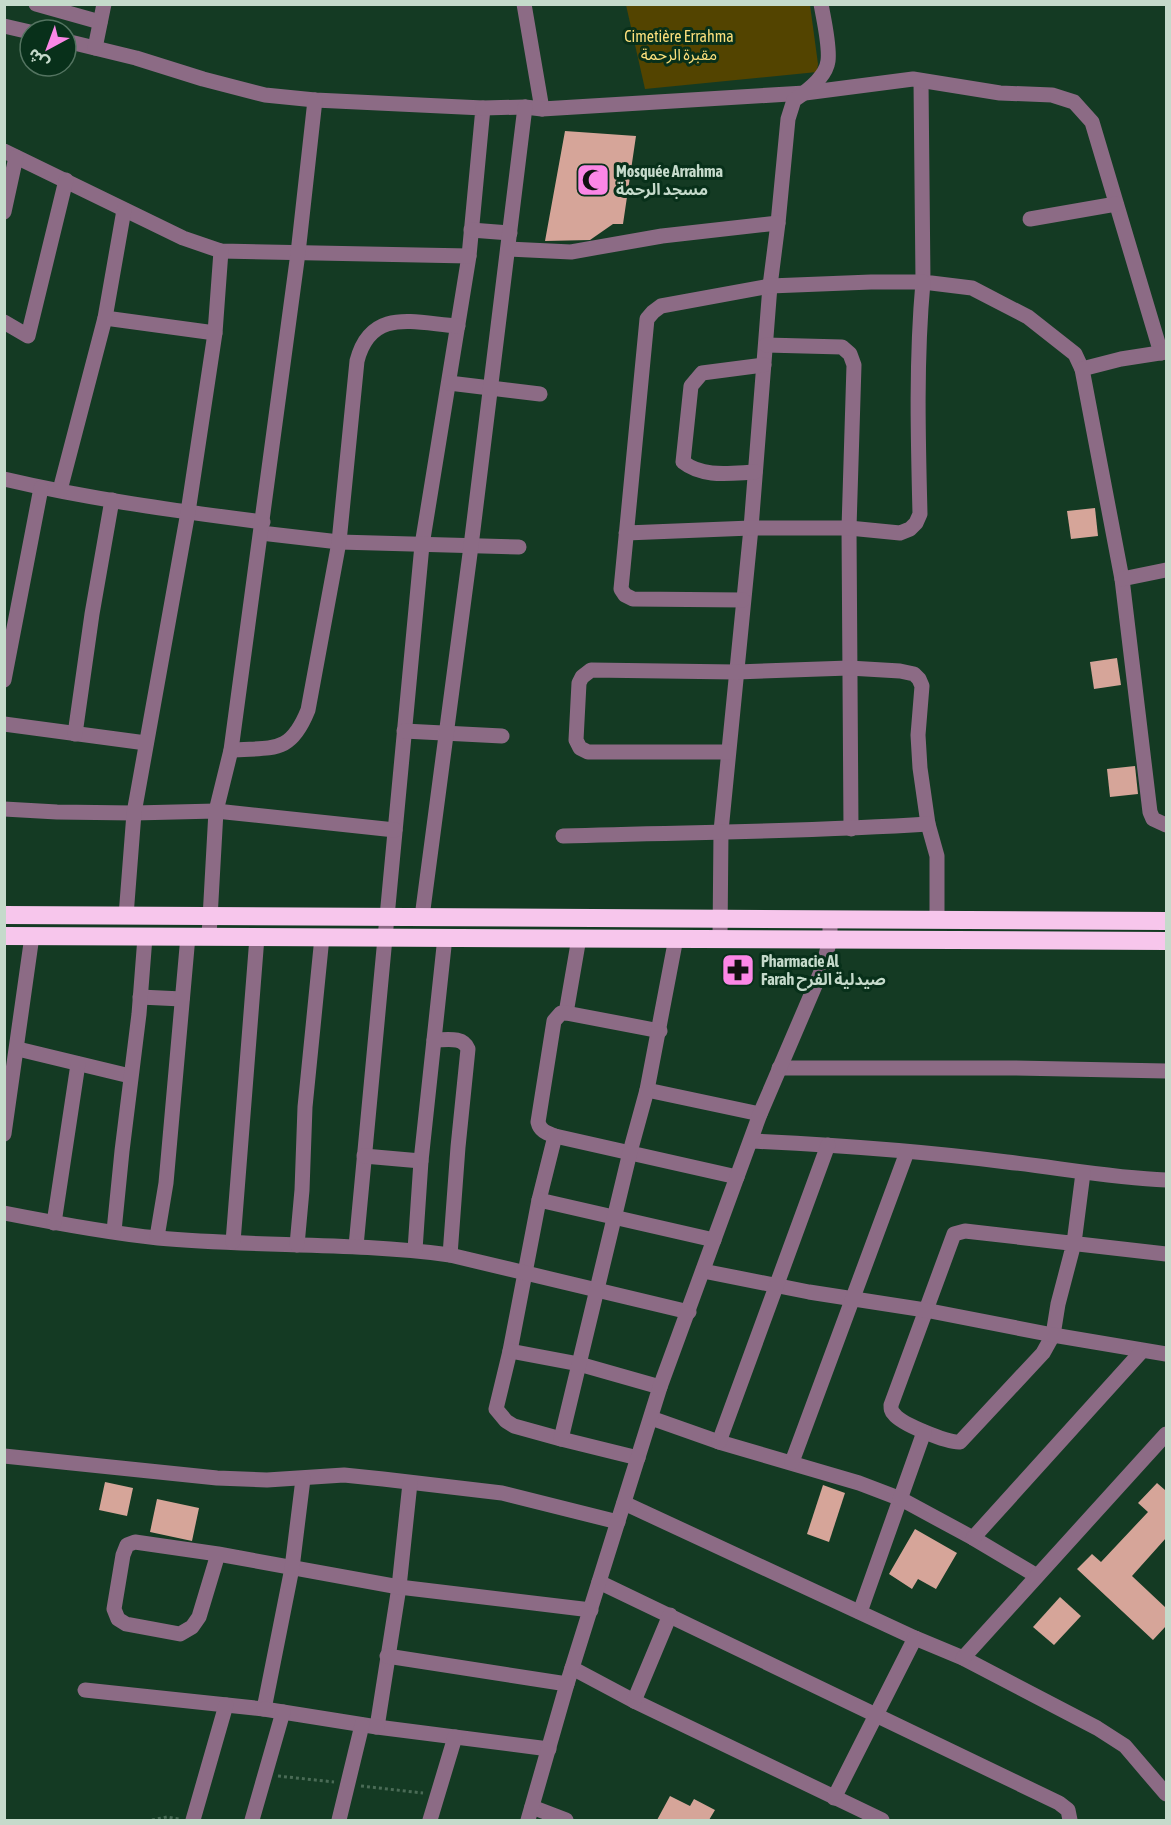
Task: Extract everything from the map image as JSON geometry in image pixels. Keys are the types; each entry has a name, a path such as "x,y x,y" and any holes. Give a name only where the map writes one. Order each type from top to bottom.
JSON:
{"highway":[{"path":"4,915 1167,921"},
{"path":"4,936 1167,941"}],"street":[{"path":"36,4 100,22"},
{"path":"94,48 104,4"},
{"path":"524,4 542,109"},
{"path":"720,938 721,831 751,528 770,286 789,119 794,100 805,93 822,74 828,63 821,4"},
{"path":"78,44 265,95 315,100 542,109 805,93 902,80 1000,93 1052,94 1074,102 1092,122 1164,353 1121,359 1082,369"},
{"path":"626,533 751,528 849,528 900,533 916,523 920,514 917,414 923,282 921,81"},
{"path":"209,936 216,811 231,750 298,253 315,100"},
{"path":"422,917 491,389 525,107"},
{"path":"356,1246 385,917 422,545 469,256 483,108"},
{"path":"4,212 10,154 183,238 221,251 469,256"},
{"path":"4,322 28,336 66,180"},
{"path":"1030,219 1116,204"},
{"path":"60,490 105,318 123,210"},
{"path":"508,249 571,252 662,236 778,223"},
{"path":"471,230 510,233"},
{"path":"126,916 134,813 188,512 215,333 221,251"},
{"path":"743,600 633,598 625,595 621,589 647,320 652,312 661,306 770,286 923,282 972,288 1019,313 1075,354 1082,369 1122,579 1150,812 1153,819 1167,825"},
{"path":"105,318 215,333"},
{"path":"231,750 280,747 301,729 308,710 339,542 357,362 361,346 369,333 380,326 396,322 458,326"},
{"path":"766,345 842,347 850,354 854,365 849,528 851,829"},
{"path":"755,472 704,473 693,470 683,462 691,386 696,378 702,374 764,365"},
{"path":"449,382 540,394"},
{"path":"4,479 42,488 188,512 339,542 519,547"},
{"path":"4,680 42,488"},
{"path":"75,734 92,614 112,500"},
{"path":"1122,579 1167,570"},
{"path":"728,752 588,752 580,748 576,740 579,683 582,677 591,670 736,672 849,668 914,674 920,679 922,686 918,735 921,777 928,824 938,856 937,920"},
{"path":"4,724 146,743"},
{"path":"404,730 502,736"},
{"path":"4,809 134,813 216,811 395,830"},
{"path":"562,836 851,829 928,824"},
{"path":"566,1821 530,1814 567,1684 660,1387 760,1114 823,967 830,939 830,920"},
{"path":"4,1134 18,1048 32,936"},
{"path":"157,1238 166,1183 188,936"},
{"path":"233,1242 257,936"},
{"path":"114,1231 130,1076 141,997 145,937"},
{"path":"297,1245 302,1190 305,1107 322,937"},
{"path":"415,1250 421,1161 445,937"},
{"path":"566,1013 579,938"},
{"path":"561,1439 647,1090 676,938"},
{"path":"141,997 183,999"},
{"path":"660,1031 561,1013 554,1021 539,1127 555,1136 737,1176"},
{"path":"434,1040 462,1041 466,1043 468,1049 450,1255"},
{"path":"18,1048 130,1076"},
{"path":"54,1222 78,1064"},
{"path":"779,1068 1167,1071"},
{"path":"647,1090 760,1114"},
{"path":"555,1136 539,1200 510,1351 496,1409 506,1421 514,1426 638,1458"},
{"path":"751,1141 907,1152 1007,1162 1083,1173 1167,1180"},
{"path":"719,1442 828,1145"},
{"path":"792,1462 907,1152"},
{"path":"364,1156 421,1161"},
{"path":"1083,1173 1074,1243 1058,1304 1053,1335 1043,1353 960,1443 924,1432 895,1416 891,1411 891,1405 954,1234 965,1231 1074,1243 1167,1254"},
{"path":"539,1200 714,1240"},
{"path":"4,1213 157,1238 356,1246 450,1255 689,1312"},
{"path":"703,1271 1167,1354"},
{"path":"510,1351 579,1364 660,1387"},
{"path":"973,1538 1142,1351"},
{"path":"651,1418 719,1442 859,1483 901,1499 1037,1576"},
{"path":"860,1612 924,1432"},
{"path":"963,1658 1167,1434"},
{"path":"4,1456 170,1474 267,1480 344,1475 502,1493 618,1522"},
{"path":"264,1709 292,1568 303,1479"},
{"path":"339,1821 369,1726 387,1656 399,1587 410,1483"},
{"path":"624,1503 963,1658 1097,1728 1125,1746 1167,1794"},
{"path":"218,1554 199,1617 192,1627 180,1634 126,1624 117,1619 114,1609 123,1555 127,1545 135,1542 218,1554 399,1587 591,1610"},
{"path":"599,1582 1059,1803 1068,1809 1071,1821"},
{"path":"634,1701 670,1615"},
{"path":"834,1798 915,1638"},
{"path":"387,1656 567,1684"},
{"path":"572,1668 634,1701 882,1821"},
{"path":"85,1690 264,1709 369,1726 549,1749"},
{"path":"193,1821 226,1705"},
{"path":"252,1821 283,1712"},
{"path":"430,1821 455,1737"}],"path":[{"path":"152,1821 167,1818 187,1821"}],"green space":[{"name":"Cimetière Errahma مقبرة الرحمة","path":"626,5 810,5 818,64 817,72 645,89"}],"building":[{"name":"Mosquée Arrahma مسجد الرحمة","path":"565,131 636,136 623,224 613,224 590,240 545,241"},
{"path":"1095,508 1098,536 1071,539 1067,511"},
{"path":"1117,658 1121,685 1094,689 1090,662"},
{"path":"1135,766 1138,794 1110,797 1107,769"},
{"path":"105,1482 133,1488 127,1516 99,1510"},
{"path":"1157,1483 1165,1490 1166,1488 1166,1538 1132,1576 1166,1608 1166,1626 1153,1640 1077,1569 1092,1554 1101,1562 1148,1512 1138,1503"},
{"path":"823,1485 845,1493 829,1542 807,1534"},
{"path":"157,1499 199,1508 192,1541 150,1532"},
{"path":"915,1529 957,1553 936,1589 918,1579 912,1589 889,1574"},
{"path":"1060,1597 1081,1616 1054,1645 1033,1627"},
{"path":"670,1796 690,1806 694,1799 715,1810 709,1820 657,1820"}],"place":[{"name":"Mosquée Arrahma مسجد الرحمة","path":"593,180"},
{"name":"Pharmacie Al Farah صيدلية الفرح","path":"738,970"}]}
